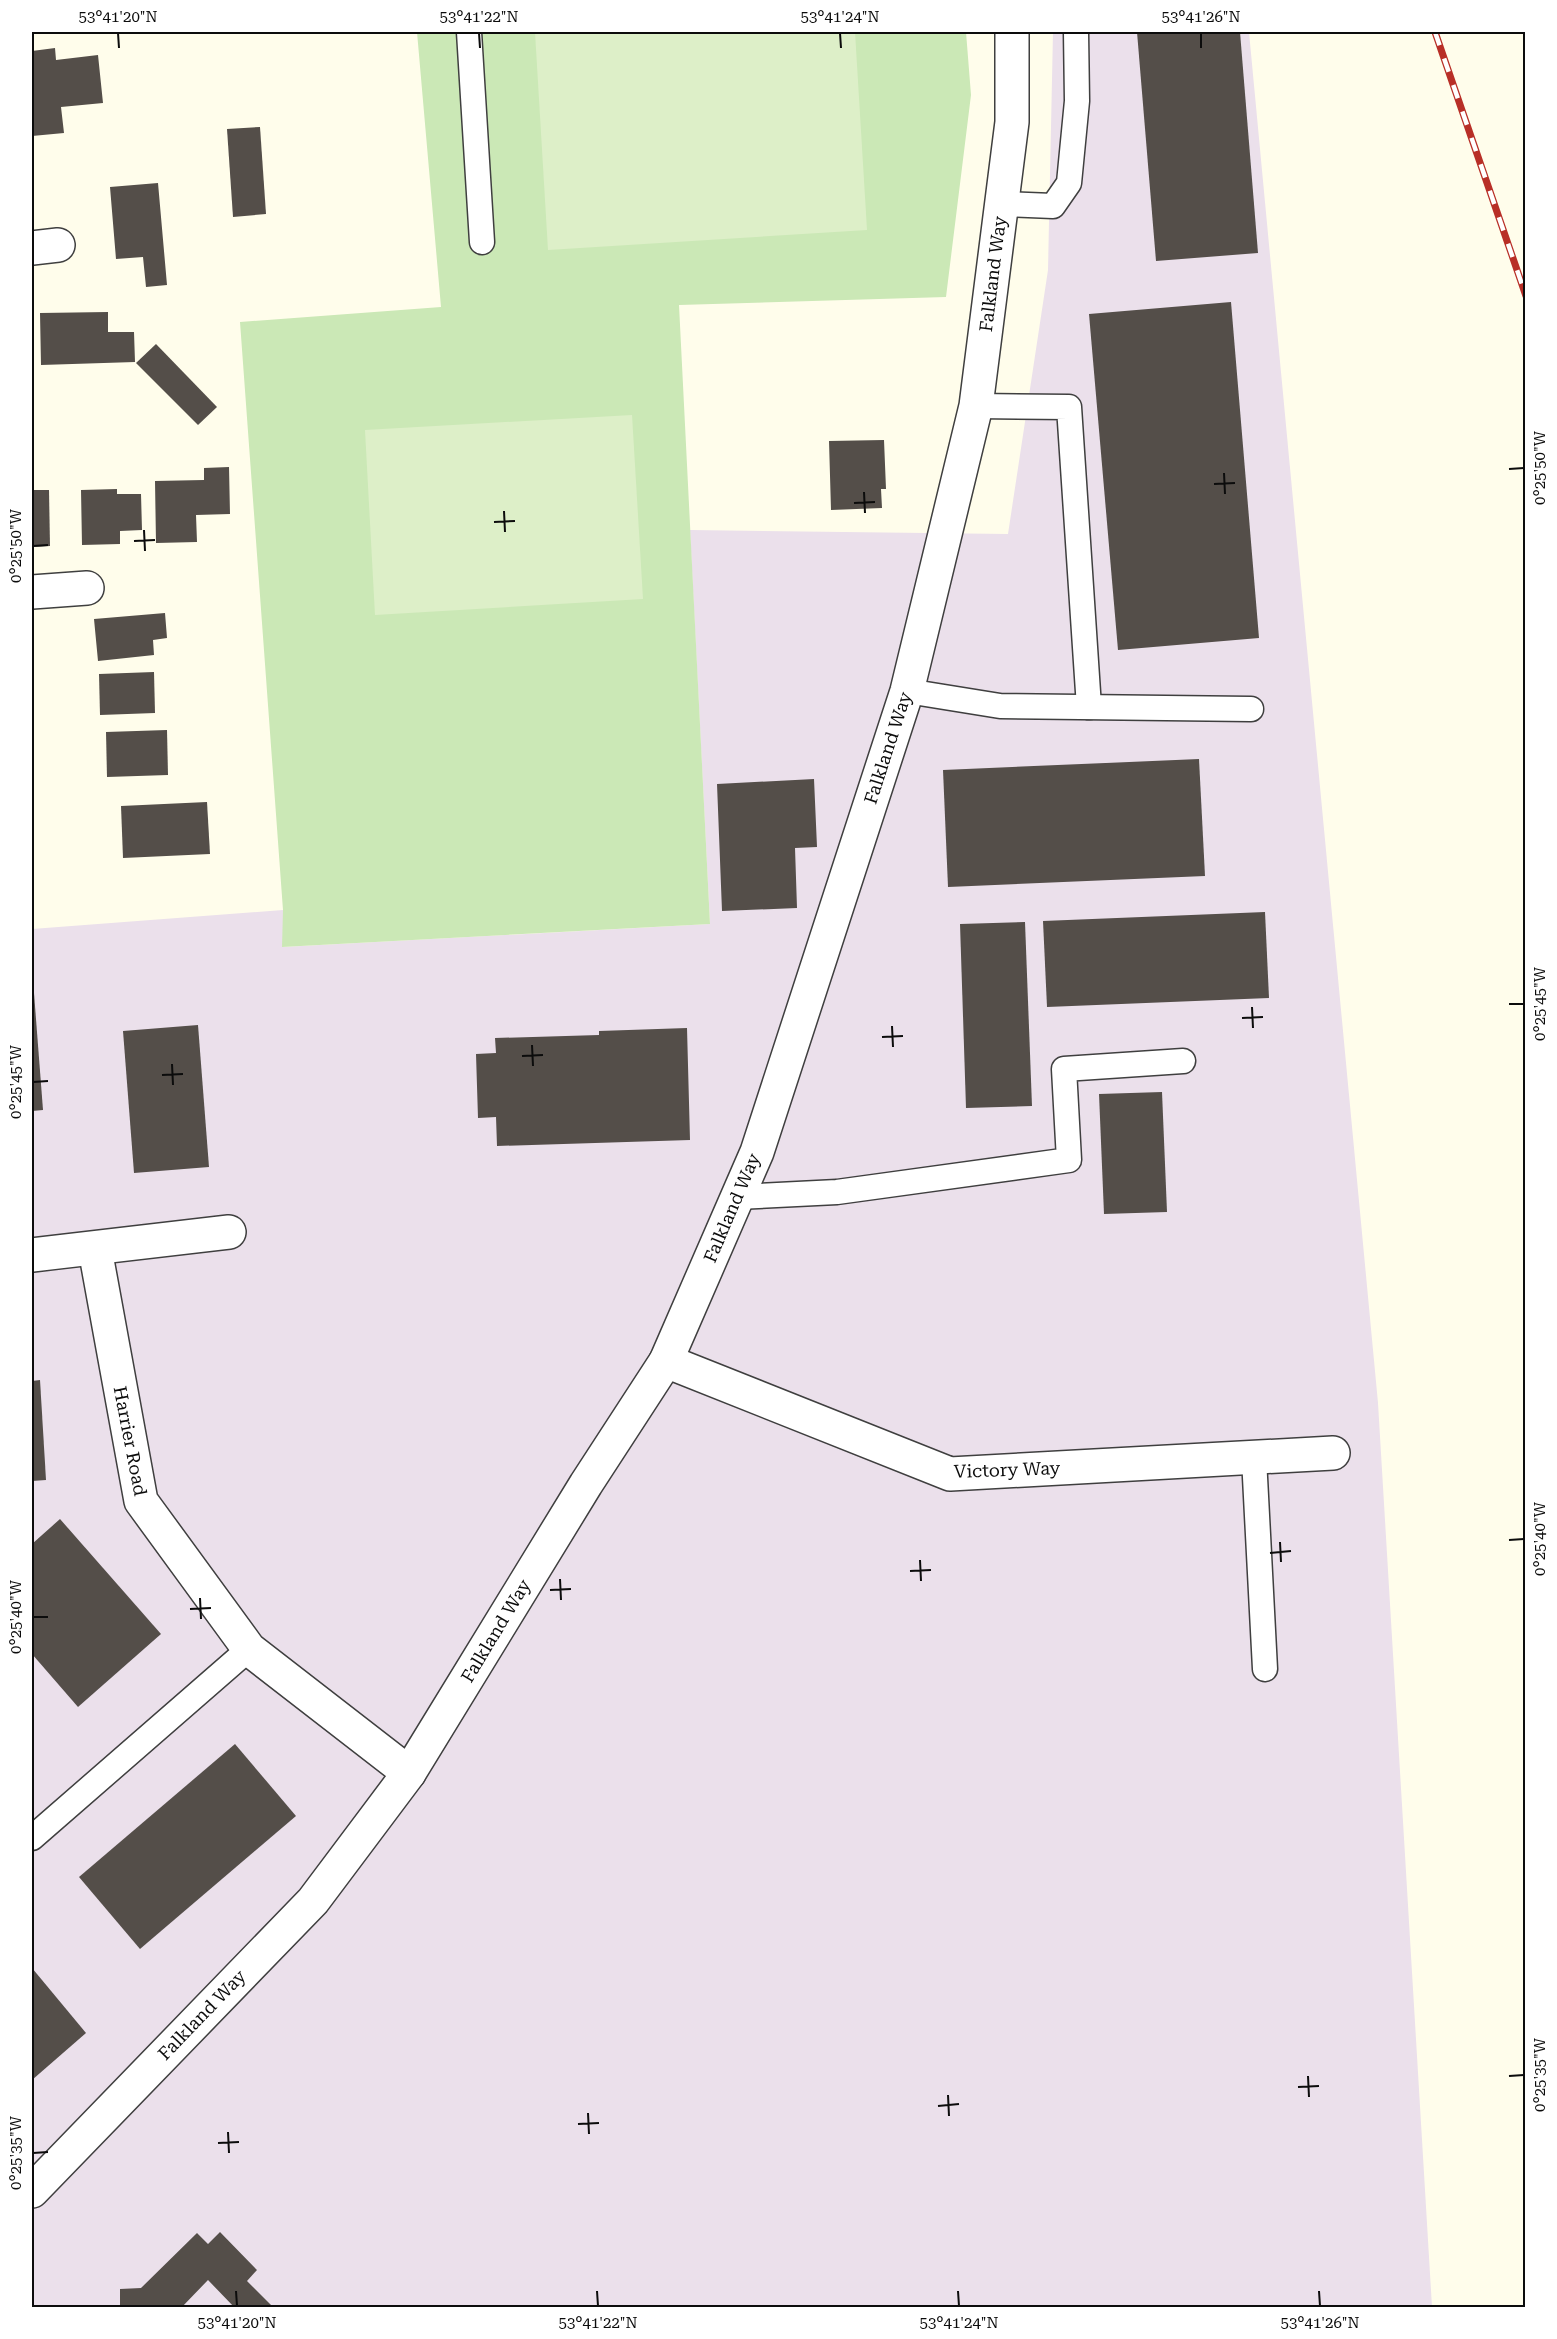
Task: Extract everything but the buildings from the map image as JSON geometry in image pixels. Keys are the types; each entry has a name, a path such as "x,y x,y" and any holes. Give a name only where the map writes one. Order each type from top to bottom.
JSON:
{"street":[{"name":"Falkland Way","path":"32,2191 313,1901 409,1773 586,1484 666,1361 757,1152 907,691 976,406 1012,123 1012,32"},
{"path":"32,592 87,588"},
{"path":"32,1255 229,1232"},
{"name":"Harrier Road","path":"94,1249 141,1501 249,1649 409,1773"},
{"name":"Victory Way","path":"666,1361 950,1474 1333,1453"}],"lane":[{"path":"469,32 482,242"},
{"path":"1001,204 1053,206 1068,183 1077,101 1076,32"},
{"path":"976,406 1069,407 1089,707"},
{"path":"907,691 1000,706 1251,709"},
{"path":"737,1197 837,1192 1069,1160 1064,1069 1183,1061"},
{"path":"1254,1458 1265,1669"},
{"path":"32,1838 249,1649"}],"shaded area":[{"path":"1053,32 1249,32 1378,1403 1432,2307 32,2308 32,929 283,910 283,947 710,924 690,530 1008,534 1048,270"}],"green space":[{"path":"417,32 966,32 971,95 946,297 679,305 710,924 282,947 283,910 240,322 441,307"},
{"path":"535,32 855,32 867,230 548,250"},
{"path":"632,415 643,599 375,615 365,430"}],"railway":[{"path":"1435,32 1526,296"}]}
